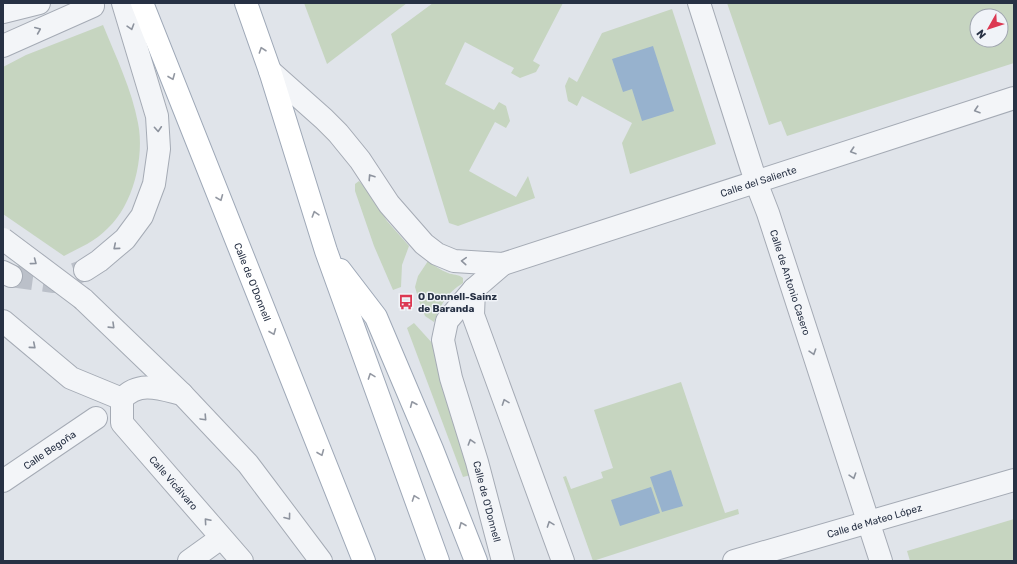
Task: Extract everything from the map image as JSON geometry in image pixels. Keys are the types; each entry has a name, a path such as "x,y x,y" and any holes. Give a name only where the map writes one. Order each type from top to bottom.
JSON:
{"main road":[{"name":"Calle de O'Donnell","path":"142,3 364,561"},
{"path":"246,4 270,71 326,251 438,561"},
{"path":"326,251 376,317 432,449 476,561"}],"street":[{"path":"3,12 39,3"},
{"path":"85,270 99,261 125,239 142,216 154,184 159,149 157,116 123,3"},
{"name":"Calle de Antonio Casero","path":"700,3 756,182 768,213 881,561"},
{"path":"3,46 93,6"},
{"path":"270,71 338,133 360,160 389,204 424,244 437,254 454,261 503,264"},
{"name":"Calle del Saliente","path":"503,264 1014,98"},
{"path":"3,239 84,299 182,394 248,464 321,561"},
{"name":"Calle de O'Donnell","path":"503,264 474,289 447,321 443,340 451,378 477,462 503,561"},
{"path":"474,289 473,315 564,561"},
{"path":"3,321 71,378 122,399 128,392 149,386 182,394"},
{"name":"Calle Vicálvaro","path":"122,399 122,423 216,541 242,561"},
{"name":"Calle Begoña","path":"3,481 92,421"},
{"name":"Calle de Mateo López","path":"734,561 1014,480"},
{"path":"189,561 216,541"}],"green space":[{"path":"304,3 407,3 327,64"},
{"path":"433,3 563,3 533,61 540,65 536,72 520,78 511,73 514,68 465,42 445,84 494,110 499,102 506,106 510,121 506,128 495,122 469,171 516,197 528,176 535,198 458,226 449,223 391,34"},
{"path":"727,3 1014,3 1014,63 787,136 781,121 769,125"},
{"path":"672,9 716,144 630,174 622,143 632,123 582,96 577,106 568,101 565,86 569,77 577,82 602,33"},
{"path":"103,25 132,98 140,136 138,165 130,194 117,218 98,237 64,256 3,214 3,67 26,55"},
{"path":"359,181 370,193 387,221 409,246 402,265 401,287 393,290 374,246 355,191 355,184"},
{"path":"428,261 445,272 463,278 463,283 457,287 445,300 434,322 425,316 415,287 418,276"},
{"path":"414,323 433,344 471,475 463,477 407,328"},
{"path":"681,382 725,513 738,509 739,514 593,561 563,477 566,476 571,489 603,478 601,472 613,468 594,410"},
{"path":"1014,519 1014,561 910,561 907,551"}],"water":[{"path":"653,46 674,111 642,121 632,89 623,92 612,59"},
{"path":"671,470 683,506 662,512 650,477"},
{"path":"651,487 660,513 620,526 611,500"}],"tunnel":[{"path":"11,276 54,282 85,270"}],"place":[{"name":"O Donnell-Sainz de Baranda","path":"406,302"}]}
